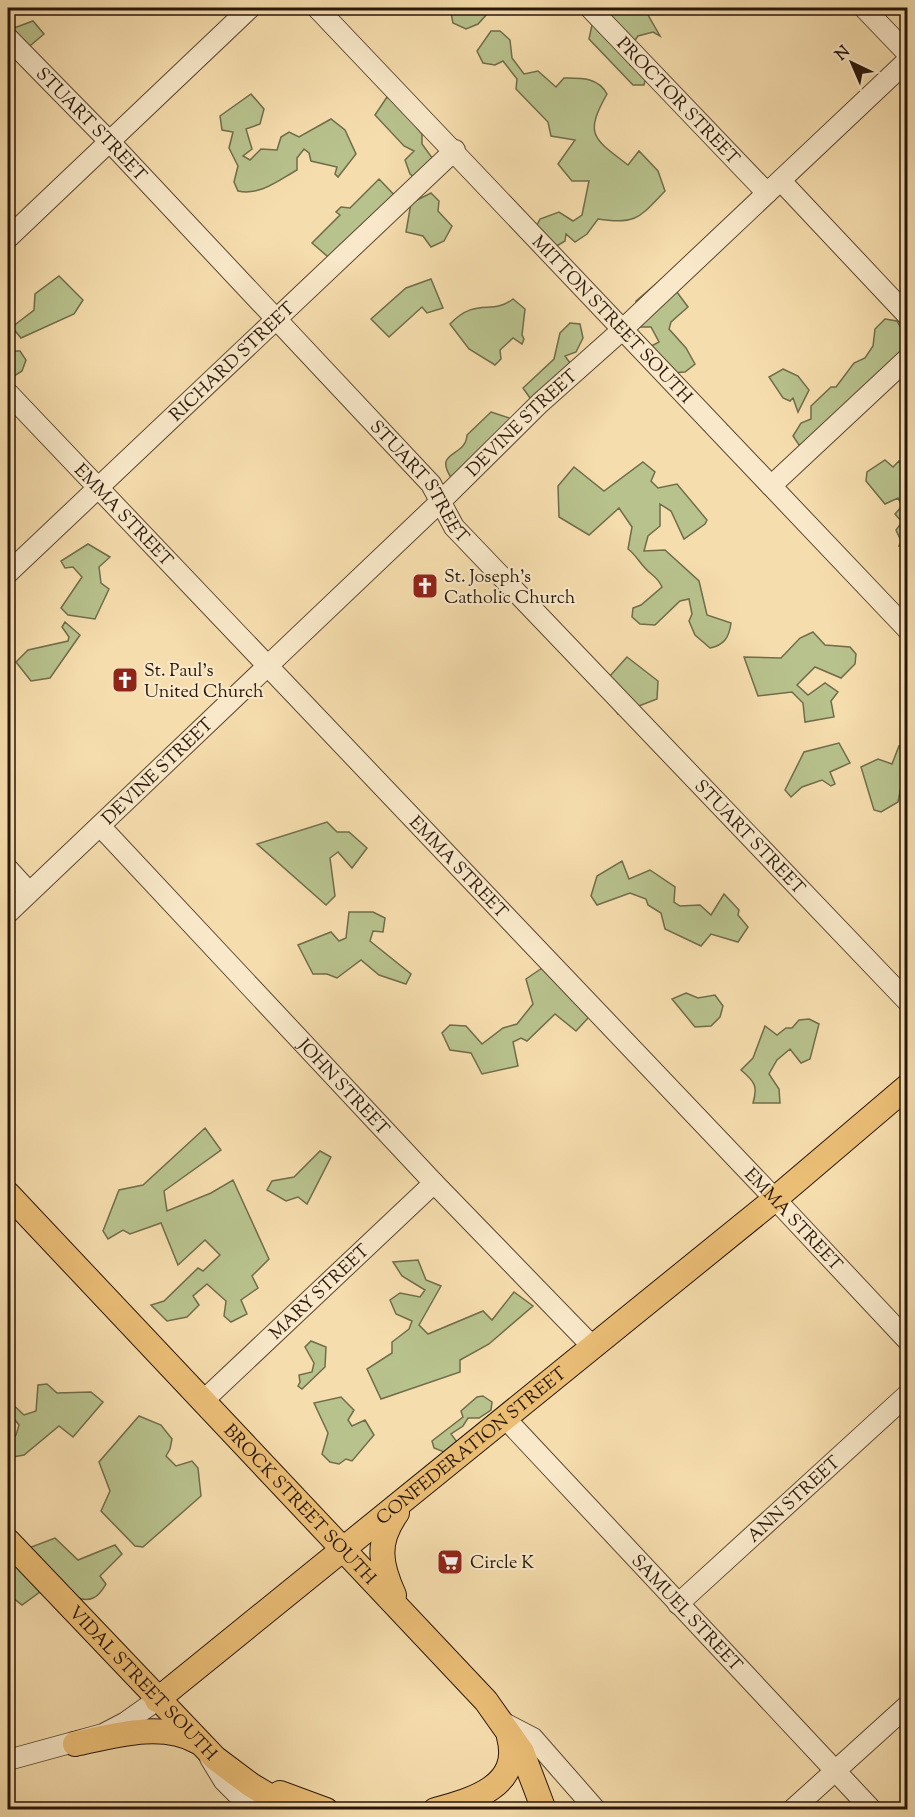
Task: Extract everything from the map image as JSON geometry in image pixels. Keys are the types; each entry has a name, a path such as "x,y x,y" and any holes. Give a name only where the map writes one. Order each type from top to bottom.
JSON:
{"main road":[{"name":"CONFEDERATION STREET","path":"157,1700 775,1198 908,1086"},
{"name":"BROCK STREET SOUTH","path":"8,1194 345,1549 504,1723"},
{"path":"401,1610 388,1581 381,1548 387,1528 413,1492"},
{"name":"VIDAL STREET SOUTH","path":"8,1541 200,1743 234,1773 293,1809"},
{"path":"435,1809 483,1792 505,1777 512,1760 504,1723"},
{"path":"504,1723 522,1752 544,1809"},
{"path":"75,1744 123,1734 152,1732 184,1735 200,1743"},
{"path":"234,1773 300,1802 326,1809"}],"street":[{"path":"8,238 250,8"},
{"name":"MITTON STREET SOUTH","path":"317,8 908,630"},
{"name":"PROCTOR STREET","path":"590,8 908,315"},
{"path":"864,8 908,54"},
{"name":"STUART STREET","path":"8,38 109,141 431,484 442,500 454,526 908,1002"},
{"name":"DEVINE STREET","path":"8,913 442,500 540,403 622,330 908,60"},
{"name":"RICHARD STREET","path":"8,573 454,150"},
{"path":"771,486 908,358"},
{"name":"EMMA STREET","path":"8,393 775,1198 908,1341"},
{"name":"JOHN STREET","path":"100,826 434,1184 591,1346"},
{"path":"8,869 29,892"},
{"name":"MARY STREET","path":"204,1400 434,1184"},
{"name":"ANN STREET","path":"678,1604 908,1394"},
{"name":"SAMUEL STREET","path":"504,1417 872,1809"},
{"name":"CONFEDERATION STREET","path":"8,1760 75,1744 114,1729 157,1700"},
{"path":"792,1809 908,1705"},
{"name":"BROCK STREET SOUTH","path":"504,1723 533,1737 596,1809"},
{"path":"200,1743 224,1781 253,1809"}],"green space":[{"path":"8,8 18,8 9,18 14,28 33,21 44,34 12,61 8,57"},
{"path":"447,8 485,8 487,14 478,24 466,29 453,23 451,13"},
{"path":"585,8 644,8 660,36 653,32 638,36 633,43 637,51 630,65 647,73 644,85 633,85 589,39 592,25 582,14"},
{"path":"491,31 500,31 510,40 512,58 524,74 538,71 556,87 564,78 577,78 594,81 603,88 607,94 596,119 594,127 596,135 607,148 628,165 639,151 658,171 665,191 649,208 629,220 598,219 587,234 575,242 566,234 565,241 555,247 535,229 540,219 559,212 573,221 582,215 589,181 572,181 558,164 575,140 551,136 548,122 516,89 517,79 503,61 495,65 483,63 477,51"},
{"path":"251,94 264,109 260,124 246,129 252,149 243,156 250,160 261,149 277,150 281,137 289,132 299,137 331,119 345,130 356,154 338,177 335,174 337,167 311,161 309,153 304,149 297,158 297,170 262,189 238,191 234,182 238,166 229,148 233,132 222,130 220,116"},
{"path":"387,97 398,104 422,134 422,144 433,159 424,184 410,174 405,160 414,151 404,146 375,115"},
{"path":"379,179 400,201 334,262 312,243 340,215 336,212 341,207 350,208"},
{"path":"431,193 439,201 438,211 452,226 444,241 431,247 423,236 406,232 411,203"},
{"path":"59,276 83,300 74,314 21,338 12,327 34,310 35,294"},
{"path":"665,276 688,307 671,322 669,329 686,348 695,364 685,372 669,373 644,350 659,342 651,327 637,327 636,301"},
{"path":"431,279 443,308 427,313 422,307 389,337 371,319 406,288"},
{"path":"513,299 525,309 522,335 524,339 522,344 513,338 500,350 501,359 495,365 469,349 450,324 468,311 498,306"},
{"path":"885,319 897,321 906,337 906,356 812,442 799,445 793,436 801,423 811,419 811,406 831,387 836,387 854,363 865,358 873,346 875,329"},
{"path":"570,323 580,324 583,338 576,352 565,356 573,367 535,405 523,388 554,359 560,333"},
{"path":"8,351 20,351 26,360 22,371 8,380"},
{"path":"783,369 798,376 809,390 798,412 793,398 790,401 783,398 769,377"},
{"path":"491,412 515,420 452,479 447,470 448,458 461,448 467,435"},
{"path":"885,460 893,467 899,461 907,474 902,479 902,484 907,486 907,546 899,546 901,541 896,530 902,522 895,514 902,506 898,498 885,504 866,481 867,472"},
{"path":"643,462 655,472 651,481 658,488 677,484 707,520 705,524 684,539 671,511 660,504 660,526 648,536 644,551 665,550 699,581 707,615 731,623 725,640 715,647 710,648 695,635 689,621 692,614 689,599 680,601 655,625 640,624 632,617 633,608 641,605 662,587 628,549 632,527 619,508 589,535 559,517 558,486 574,467 604,491"},
{"path":"88,544 110,557 99,567 101,583 109,589 95,619 68,615 61,608 82,577 73,567 65,568 61,561"},
{"path":"65,622 80,635 50,678 31,681 16,662 28,650 68,641 69,637 62,627"},
{"path":"813,632 825,645 850,647 856,654 855,664 841,678 815,667 797,685 808,695 825,683 838,692 831,701 834,717 805,722 803,703 792,692 758,696 744,657 781,658 800,638"},
{"path":"627,657 658,681 657,699 618,714 600,687"},
{"path":"839,743 850,763 830,772 835,784 831,786 822,780 802,787 791,797 785,790 804,752"},
{"path":"907,744 907,775 903,777 898,802 881,812 874,810 861,767 878,759 892,764 899,746"},
{"path":"327,822 337,832 349,832 367,848 352,868 338,852 330,858 335,896 326,905 257,844"},
{"path":"622,861 629,879 650,870 675,887 674,902 680,906 700,905 711,915 724,894 739,910 738,915 748,927 738,942 711,934 701,946 665,929 661,913 648,905 646,899 630,893 597,905 591,896 597,876"},
{"path":"349,912 373,912 385,918 383,932 373,931 370,941 411,974 406,984 379,975 361,960 337,978 327,974 313,974 298,945 331,932 339,941 346,938"},
{"path":"554,960 590,1016 576,1031 555,1014 527,1041 521,1038 513,1042 518,1066 482,1074 471,1053 450,1050 442,1033 450,1025 466,1026 482,1044 503,1028 517,1024 533,1004 526,979"},
{"path":"686,993 698,998 715,995 723,1006 720,1017 711,1026 695,1027 672,999"},
{"path":"809,1019 819,1024 810,1059 801,1063 790,1049 777,1060 769,1074 779,1089 780,1103 753,1103 754,1085 741,1070 753,1058 765,1026 777,1035 786,1028 792,1028 799,1020"},
{"path":"205,1128 221,1150 164,1191 167,1211 211,1193 233,1180 269,1259 252,1276 258,1288 241,1300 247,1314 231,1322 224,1316 226,1301 207,1284 193,1296 199,1305 187,1317 167,1321 151,1305 164,1301 198,1268 203,1271 220,1255 205,1240 178,1265 161,1223 130,1234 123,1230 108,1239 103,1231 119,1190 143,1185"},
{"path":"320,1151 331,1157 307,1204 298,1197 286,1201 267,1190 272,1181 294,1177"},
{"path":"418,1260 426,1280 441,1286 419,1325 428,1334 483,1311 492,1320 514,1292 533,1306 489,1344 460,1360 460,1372 381,1399 367,1369 392,1353 392,1342 409,1329 412,1321 396,1314 390,1300 400,1293 420,1297 425,1290 402,1276 393,1262"},
{"path":"311,1341 326,1347 325,1367 302,1389 298,1386 299,1375 312,1372 314,1363 305,1347"},
{"path":"47,1384 57,1393 91,1392 103,1402 73,1437 59,1426 24,1455 13,1457 8,1451 8,1445 16,1435 19,1425 12,1416 8,1416 8,1400 24,1415 36,1411 38,1385"},
{"path":"483,1396 492,1402 491,1410 479,1418 468,1418 463,1426 451,1434 457,1442 444,1452 434,1448 432,1441 463,1417 461,1411 477,1397"},
{"path":"341,1397 354,1410 348,1420 352,1426 365,1420 374,1435 352,1461 346,1459 339,1464 330,1462 322,1454 328,1433 314,1403"},
{"path":"139,1416 161,1425 172,1439 166,1456 176,1466 192,1461 198,1468 201,1496 143,1547 135,1546 101,1511 110,1491 99,1462"},
{"path":"55,1538 78,1560 115,1545 122,1554 100,1576 106,1584 97,1596 84,1599 75,1597 57,1583 26,1549"},
{"path":"8,1556 44,1589 22,1605 8,1594"}],"place":[{"name":"St. Joseph's Catholic Church","path":"425,586"},
{"name":"St. Paul's United Church","path":"125,680"},
{"name":"Circle K","path":"450,1562"}]}
